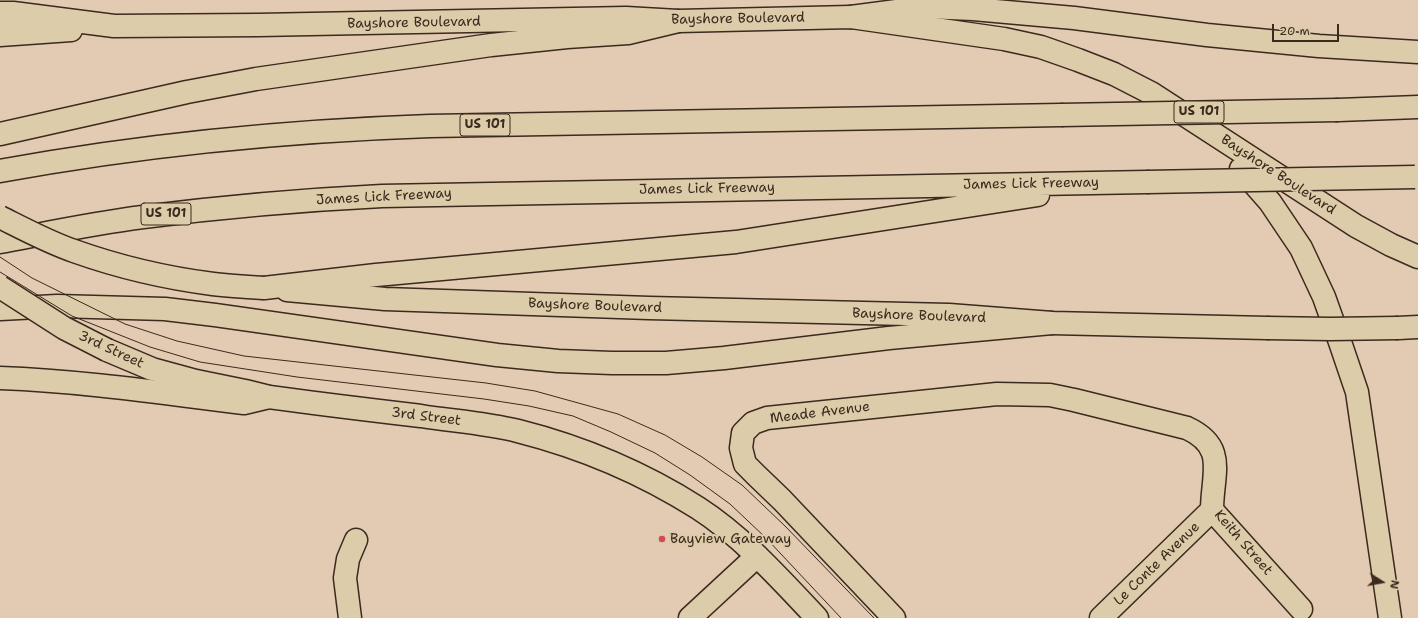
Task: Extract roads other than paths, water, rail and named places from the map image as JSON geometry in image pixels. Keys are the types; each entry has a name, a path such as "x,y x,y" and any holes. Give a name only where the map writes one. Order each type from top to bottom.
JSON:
{"main road":[{"path":"851,18 926,8 1021,12 1206,35 1319,46 1418,52"},
{"name":"Bayshore Boulevard","path":"0,13 13,13 114,26 258,26 626,18 678,21 851,18 1004,38 1040,47 1078,60 1114,74 1151,93 1356,226 1391,245 1418,257"},
{"path":"0,134 187,92 256,79 491,44 628,33 678,21"},
{"path":"0,35 114,26"},
{"path":"1151,93 1193,124 1235,162 1270,202 1300,248 1324,297 1356,392 1390,618"},
{"name":"US 101","path":"0,171 84,156 168,145 331,130 430,126 1338,110 1418,107"},
{"name":"James Lick Freeway","path":"0,242 149,216 234,206 368,196 1417,177"},
{"path":"264,288 376,275 736,242 1120,183"},
{"name":"Bayshore Boulevard","path":"0,216 26,230 73,251 124,267 169,277 212,284 385,299 649,308 949,315 1052,323 1267,328 1408,327"},
{"name":"3rd Street","path":"0,288 64,328 107,350 152,369 196,381 269,397 468,422 517,431 563,444 610,462 654,483 698,508 757,556 817,618"},
{"path":"0,310 58,306 165,309 497,355 558,361 612,363 666,363 724,358 889,338 1052,323"},
{"path":"0,378 91,384 244,403 269,397"},
{"name":"Meade Avenue","path":"894,618 782,500 745,464 741,448 743,433 753,424 767,418 997,394 1050,395 1074,400"},
{"name":"Keith Street","path":"1074,400 1187,428 1199,434 1209,444 1215,457 1216,474 1212,493 1212,510 1301,610"},
{"name":"Le Conte Avenue","path":"1101,618 1212,510"},
{"path":"350,618 345,578 348,559 356,540"},
{"path":"690,618 757,556"}],"tram line":[{"path":"0,257 32,278 125,324 177,341 244,356 486,383 535,391 618,414 665,435 702,457 742,485 785,526 874,618"},
{"path":"0,272 72,316 150,347 200,362 297,377 484,399 529,406 573,416 655,453 690,475 730,504 766,538 841,618"}],"place":[{"name":"Bayview Gateway","path":"662,539"}]}
